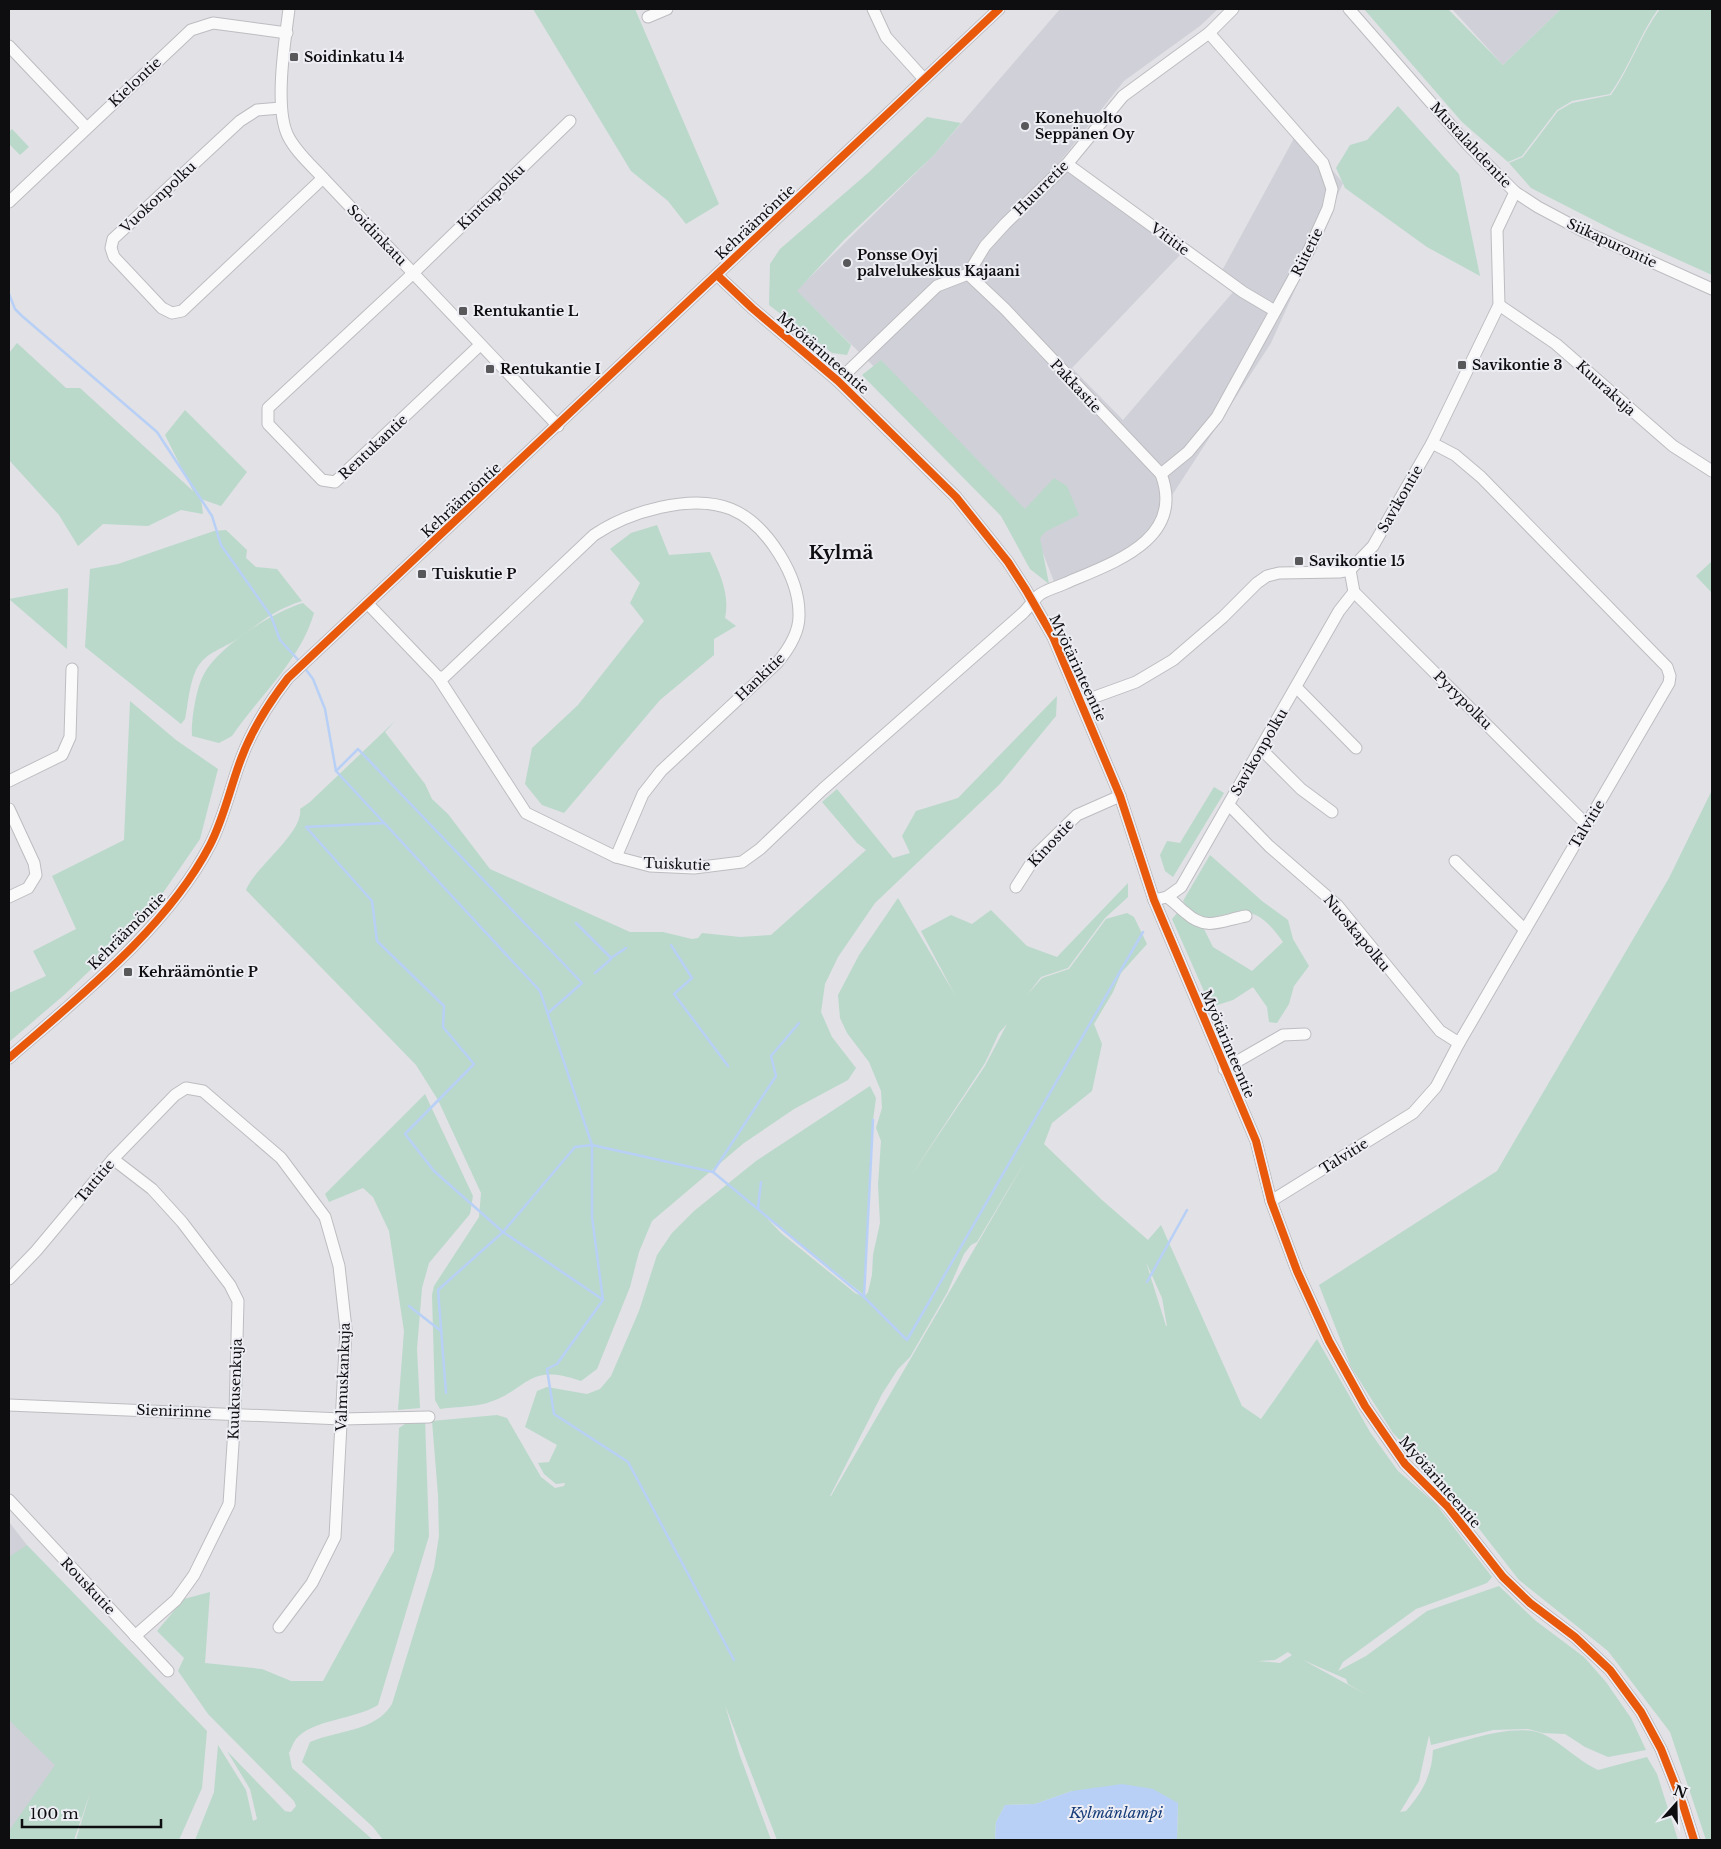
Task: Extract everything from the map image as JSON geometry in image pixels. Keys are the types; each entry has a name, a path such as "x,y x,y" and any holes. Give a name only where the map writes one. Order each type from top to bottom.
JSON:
{"street":[{"name":"Soidinkatu","path":"289,9 281,108 284,127 289,138 323,178 558,426"},
{"path":"648,16 667,9"},
{"path":"872,9 886,38 924,79"},
{"name":"Kehräämöntie","path":"9,1058 149,930 179,895 210,845 240,760 264,709 302,664 368,605 999,9"},
{"name":"Huurretie","path":"968,274 985,246 1066,164 1123,96 1209,33 1233,9"},
{"name":"Mustalahdentie","path":"1350,9 1468,145 1515,192 1496,230 1499,305"},
{"name":"Kielontie","path":"9,202 86,127 191,30 213,23 287,32"},
{"name":"Riitetie","path":"1161,474 1188,452 1209,428 1242,374 1323,221 1332,189 1330,178 1323,163 1209,33"},
{"path":"9,46 86,127"},
{"name":"Vuokonpolku","path":"281,108 257,110 240,121 113,239 111,248 114,258 162,308 172,313 182,311 323,178"},
{"name":"Kinttupolku","path":"413,272 570,121"},
{"name":"Vititie","path":"1066,164 1243,292 1275,311"},
{"name":"Siikapurontie","path":"1515,192 1538,208 1584,231 1712,289"},
{"name":"Rentukantie","path":"413,272 268,408 268,424 322,480 335,482 480,345"},
{"path":"838,381 937,286 968,274"},
{"name":"Pakkastie","path":"968,274 1005,309 1161,474"},
{"name":"Myötärinteentie","path":"717,275 752,308 838,381 956,497 1008,562 1053,637 1082,702 1120,796 1154,900 1256,1141 1271,1202 1297,1271 1329,1341 1365,1406 1405,1464 1448,1507 1503,1577 1530,1604 1574,1637 1610,1670 1641,1712 1661,1749 1684,1805 1694,1840"},
{"name":"Savikontie","path":"1350,570 1373,546 1432,443 1499,305"},
{"name":"Kuurakuja","path":"1499,305 1556,344 1673,446 1712,471"},
{"name":"Talvitie","path":"1271,1202 1413,1113 1436,1087 1459,1043 1669,683 1670,676 1667,667 1482,477 1454,455 1432,443"},
{"path":"1033,603 1038,595 1122,559 1142,546 1155,530 1165,511 1166,494 1161,474"},
{"name":"Hankitie","path":"438,678 444,677 594,535 612,523 648,510 691,504 716,505 729,508 755,524 774,545 793,581 799,616 795,635 787,652 777,663 661,771 643,794 616,857"},
{"path":"1082,702 1136,682 1173,660 1267,576 1279,573 1339,572 1350,570 1354,592"},
{"name":"Pyrypolku","path":"1354,592 1587,825"},
{"name":"Savikonpolku","path":"1167,897 1181,887 1339,611 1354,592"},
{"name":"Tuiskutie","path":"368,605 438,678 526,813 616,857 650,866 694,868 742,862 760,849 823,789 1033,603"},
{"path":"9,781 62,756 70,737 72,669"},
{"path":"1296,687 1356,748"},
{"path":"1261,748 1301,789 1332,812"},
{"name":"Kinostie","path":"1016,886 1038,854 1077,815 1120,796"},
{"name":"Nuoskapolku","path":"1229,805 1268,846 1338,906 1440,1031 1459,1043"},
{"path":"9,809 34,863 36,875 28,888 9,897"},
{"path":"1455,861 1525,930"},
{"path":"1154,900 1167,897 1192,918 1207,925 1246,916"},
{"path":"1224,1069 1283,1035 1305,1034"},
{"name":"Tattitie","path":"9,1279 36,1251 113,1159 175,1095 186,1088"},
{"name":"Valmuskankuja","path":"186,1088 203,1091 281,1158 325,1217 339,1266 346,1329 335,1537 312,1583 279,1627"},
{"name":"Kuukusenkuja","path":"113,1159 152,1189 182,1222 230,1285 238,1301 235,1414 228,1504 194,1575 181,1593 135,1636"},
{"name":"Sienirinne","path":"9,1405 342,1419 428,1417"},
{"name":"Rouskutie","path":"9,1500 168,1671"}],"shaded area":[{"path":"1060,9 1218,9 1200,26 1124,81 1058,164 1181,254 1072,368 1123,420 1233,292 1218,278 1299,129 1343,183 1271,343 1130,560 1058,592 1029,517 796,291 934,155"},
{"path":"1452,9 1561,9 1503,65"},
{"path":"9,1522 27,1545 9,1565"},
{"path":"9,1615 134,1751 40,1840 9,1840"}],"green space":[{"path":"533,9 635,9 719,204 686,224 668,201 631,171"},
{"path":"1364,9 1448,9 1503,65 1561,9 1658,9 1610,94 1572,101 1557,110 1522,156 1508,162 1462,122"},
{"path":"1660,9 1712,9 1712,275 1617,232 1531,188 1509,163 1523,157 1558,111 1572,103 1611,95"},
{"path":"1398,106 1459,174 1480,276 1427,247 1345,188 1336,168 1350,145 1367,140"},
{"path":"927,117 961,123 934,155 844,240 797,291 851,345 847,355 832,353 769,305 770,264 780,249 868,173"},
{"path":"12,129 29,147 20,155 9,144 9,132"},
{"path":"17,343 66,388 80,388 193,491 165,435 185,410 247,472 221,506 201,499 203,514 181,510 148,526 103,524 78,546 59,515 9,460 9,353"},
{"path":"881,360 1025,509 1054,478 1067,486 1079,515 1045,532 1040,538 1049,584 1030,569 1001,516 862,375"},
{"path":"657,525 669,555 710,552 725,592 725,618 736,626 714,639 714,655 660,700 564,813 542,805 525,784 532,748 578,705 644,621 630,603 640,583 610,549 631,533"},
{"path":"226,530 247,550 246,558 256,567 277,569 302,601 276,612 239,638 204,659 196,670 190,688 185,719 181,724 85,647 90,569 118,564 214,531"},
{"path":"1712,561 1712,593 1696,576"},
{"path":"68,588 67,649 9,599"},
{"path":"303,603 314,613 299,647 232,736 219,743 192,736 193,714 198,689 210,665 233,643 262,622"},
{"path":"1057,696 1056,716 1000,784 875,903 838,957 825,984 821,1012 832,1037 856,1068 848,1080 794,1109 744,1143 652,1221 639,1252 630,1287 597,1369 581,1381 549,1374 538,1376 528,1380 498,1399 473,1406 440,1409 435,1400 432,1295 434,1286 479,1217 481,1193 438,1100 416,1065 246,890 259,870 295,828 300,809 310,802 395,721 385,732 425,784 432,799 448,814 490,869 630,932 663,932 692,939 698,938 702,933 740,937 771,935 866,850 857,843 822,802 837,789 893,858 910,853 902,836 916,811 958,798"},
{"path":"130,701 176,740 218,769 200,839 147,916 64,995 9,1042 9,993 46,976 33,951 76,929 52,876 124,840"},
{"path":"1214,787 1224,793 1173,877 1165,871 1160,855 1167,841 1180,843"},
{"path":"1712,790 1712,1840 1706,1840 1670,1732 1608,1651 1519,1580 1452,1494 1393,1433 1351,1367 1319,1285 1497,1171 1669,878"},
{"path":"1210,855 1262,901 1288,920 1293,939 1309,966 1294,986 1289,1004 1277,1023 1269,1022 1267,1007 1253,987 1233,1000 1211,1007 1172,919 1178,912 1204,929 1213,947 1252,971 1283,942 1266,922 1259,916 1251,913 1232,913 1207,919 1191,911 1183,901"},
{"path":"1128,883 1128,897 1105,918 1068,968 1041,977 1027,995 1042,978 1069,969 1106,919 1127,913 1134,917 1147,944 1121,973 1113,992 1094,1024 1102,1044 1092,1091 1052,1123 1044,1144 1102,1200 1148,1240 1161,1225 1242,1406 1261,1419 1317,1339 1370,1432 1398,1471 1436,1504 1492,1577 1487,1583 1416,1609 1343,1662 1338,1671 1366,1656 1427,1611 1499,1586 1536,1621 1584,1657 1606,1682 1631,1718 1646,1750 1608,1757 1585,1747 1565,1734 1543,1733 1528,1729 1493,1730 1431,1745 1429,1735 1419,1781 1400,1812 1406,1811 1425,1783 1431,1768 1433,1750 1488,1734 1518,1730 1531,1731 1543,1734 1557,1742 1598,1770 1647,1757 1657,1774 1678,1840 1177,1840 1178,1803 1072,1791 1035,1804 1005,1805 996,1822 995,1840 777,1840 725,1705 739,1753 771,1840 383,1840 373,1827 302,1762 310,1742 366,1725 385,1713 392,1704 434,1568 439,1536 432,1421 497,1415 507,1418 541,1477 555,1488 564,1486 565,1483 556,1484 544,1474 538,1463 549,1462 557,1445 525,1427 537,1391 547,1387 587,1394 600,1389 611,1376 639,1311 657,1255 672,1233 694,1211 756,1161 870,1086 876,1098 873,1120 864,1295 762,1213 781,1233 855,1293 864,1297 868,1292 872,1275 873,1255 880,1223 878,1185 881,1141 876,1128 882,1108 881,1091 869,1062 847,1033 840,1018 838,995 859,955 898,898 955,995 921,931 951,915 972,924 991,910 1027,946 1057,957","holes":["1007,1024 985,1066 909,1179 985,1063 999,1033","1027,1158 830,1496 882,1394 898,1369 910,1357 947,1293 964,1254 971,1245 977,1242","1146,1262 1162,1298 1166,1326","1288,1652 1292,1655 1280,1663 1258,1661 1275,1660","1303,1660 1346,1679 1348,1684 1367,1695"]},
{"path":"425,1094 473,1196 470,1214 429,1263 422,1288 417,1349 420,1408 398,1410 404,1331 389,1231 373,1197 363,1188 329,1202 325,1194"},
{"path":"425,1418 429,1536 378,1705 358,1714 312,1728 296,1739 289,1753 292,1768 373,1840 195,1840 214,1792 218,1745 246,1790 253,1821 257,1819 250,1789 227,1751 285,1811 291,1812 296,1806 294,1801 208,1714 178,1671 184,1658 157,1631 184,1599 210,1592 205,1663 262,1669 291,1681 323,1681 394,1551 399,1428 411,1420"},
{"path":"27,1545 207,1731 202,1788 179,1840 76,1840 90,1793 74,1840 9,1840 9,1831 55,1765 9,1720 9,1557"}],"water":[{"name":"Kylmänlampi","path":"1122,1784 1153,1789 1178,1803 1177,1840 995,1840 996,1822 1005,1805 1035,1804 1072,1791"}],"waterway":[{"path":"9,294 15,309 22,316 157,432 212,516 221,545 271,616 280,640 301,663"},
{"path":"304,667 313,679 325,709 336,771 540,991 592,1145 592,1217 603,1300 557,1364 547,1369 554,1414 628,1462 734,1660"},
{"path":"336,771 358,749 582,983 548,1013"},
{"path":"384,823 306,827 372,901 377,941 444,1006 443,1027 474,1064 405,1134 434,1171 503,1232 602,1299"},
{"path":"576,923 611,958 626,948"},
{"path":"864,1297 907,1340 1143,932"},
{"path":"671,945 692,978 674,994 728,1066"},
{"path":"595,973 611,959"},
{"path":"446,1393 438,1290 503,1232 575,1147 592,1145 713,1172 776,1076 771,1056 799,1023"},
{"path":"713,1172 864,1297 873,1120"},
{"path":"758,1208 761,1182"},
{"path":"1147,1282 1187,1210"},
{"path":"409,1306 441,1331"}],"cycle path":[{"path":"9,1058 120,960 146,933 192,876 215,835 250,737 267,707 288,678 999,9"},
{"path":"717,275 752,308 838,381 956,497 1008,562 1026,590 1053,637 1120,796 1154,900 1256,1141 1271,1201 1297,1271 1329,1341 1365,1406 1405,1464 1448,1507 1503,1577 1530,1603 1575,1637 1610,1670 1641,1712 1661,1749 1683,1805 1694,1840"}],"place":[{"name":"Soidinkatu 14","path":"294,57"},
{"name":"Konehuolto Seppänen Oy","path":"1025,126"},
{"name":"Ponsse Oyj palvelukeskus Kajaani","path":"847,263"},
{"name":"Rentukantie L","path":"463,311"},
{"name":"Savikontie 3","path":"1462,365"},
{"name":"Rentukantie I","path":"490,369"},
{"name":"Savikontie 15","path":"1299,561"},
{"name":"Tuiskutie P","path":"422,574"},
{"name":"Kehräämöntie P","path":"128,972"}],"district":[{"name":"Kylmä","path":"841,552"}]}
